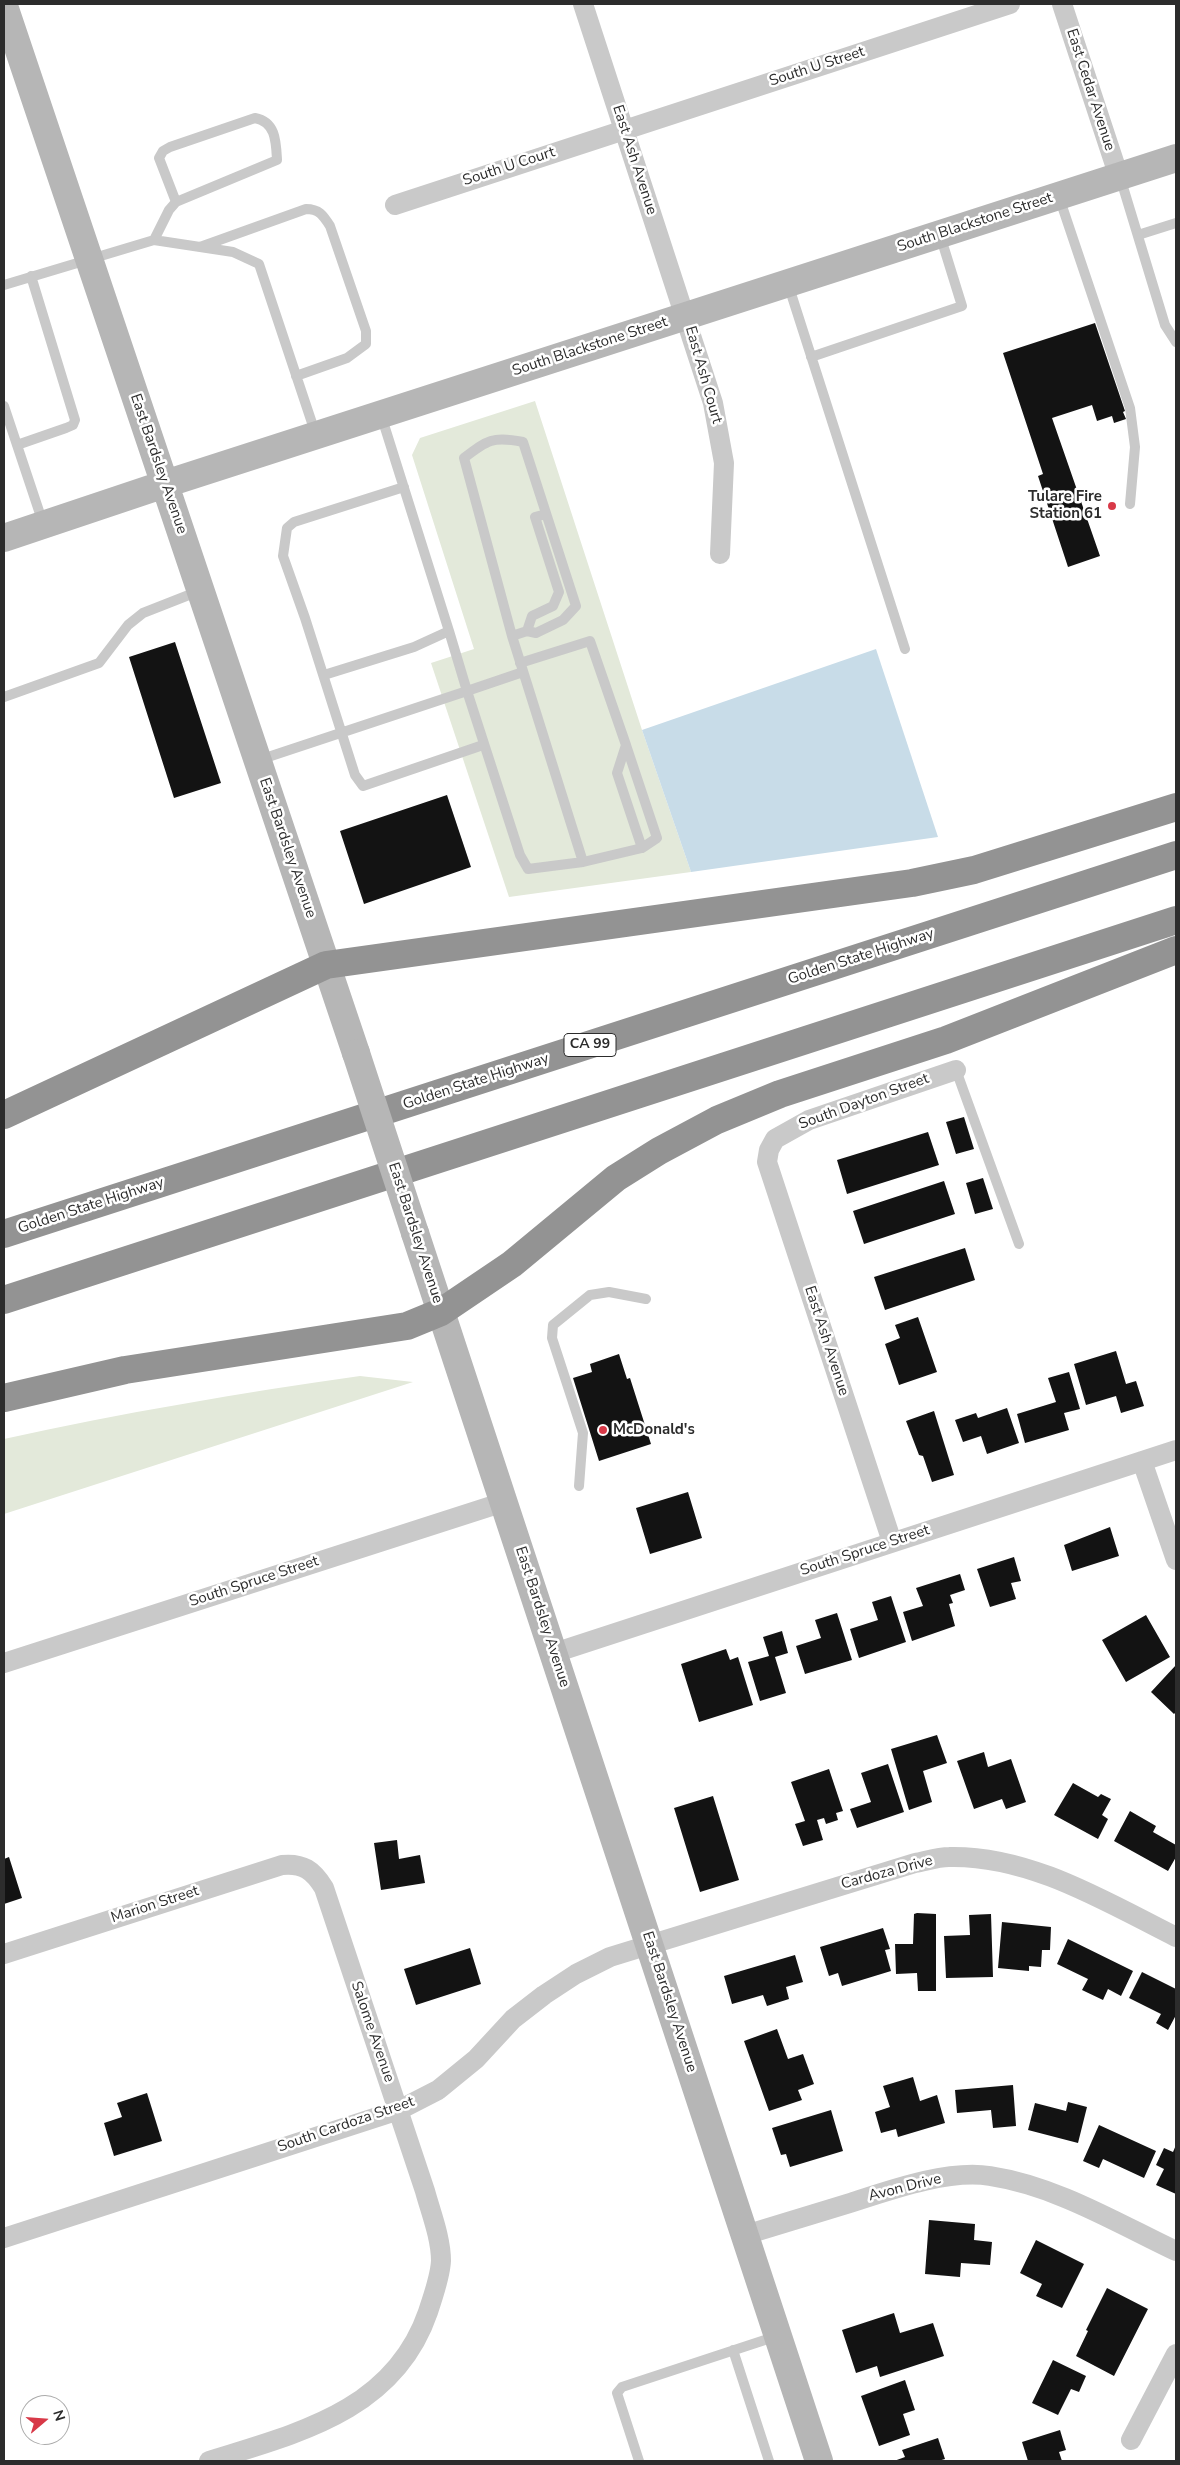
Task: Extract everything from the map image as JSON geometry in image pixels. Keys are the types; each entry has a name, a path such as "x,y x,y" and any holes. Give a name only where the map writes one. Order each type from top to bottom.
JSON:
{"highway":[{"path":"4,1114 326,964 912,883 974,870 1176,807"},
{"name":"Golden State Highway","path":"4,1234 1176,855"},
{"path":"4,1300 1176,920"},
{"path":"4,1398 125,1370 402,1328 441,1312 512,1264 616,1178 659,1151 709,1124 780,1094 946,1040 1176,950"}],"main road":[{"name":"East Bardsley Avenue","path":"4,6 356,1052 651,1944 819,2461"},
{"name":"South Blackstone Street","path":"4,538 165,484 1176,158"}],"street":[{"name":"East Ash Avenue","path":"583,4 686,316"},
{"name":"South U Street","path":"624,129 1010,4"},
{"name":"East Cedar Avenue","path":"1062,4 1119,176"},
{"name":"South U Court","path":"395,205 624,129"},
{"name":"East Ash Court","path":"686,316 714,403 724,463 720,554"},
{"name":"South Dayton Street","path":"775,1140 809,1120 956,1070"},
{"name":"East Ash Avenue","path":"775,1140 769,1150 767,1162 892,1542"},
{"name":"South Spruce Street","path":"554,1652 1176,1450"},
{"path":"1142,1461 1176,1560"},
{"name":"South Spruce Street","path":"4,1662 504,1502"},
{"name":"Cardoza Drive","path":"651,1944 866,1877 915,1863 948,1857 983,1860 1026,1869 1077,1888 1176,1937"},
{"name":"Marion Street","path":"4,1954 282,1865 294,1864 307,1867"},
{"name":"Salome Avenue","path":"210,2461 297,2433 337,2414 381,2386 406,2357 418,2336 436,2290 441,2261 435,2227 399,2110 324,1888 317,1876 307,1867"},
{"name":"South Cardoza Street","path":"4,2238 399,2110 438,2090 476,2059 513,2019 576,1974 610,1957 651,1944"},
{"name":"Avon Drive","path":"745,2235 898,2187 942,2177 989,2176 1028,2185 1069,2200 1176,2251"},
{"path":"1130,2440 1176,2354"}],"lane":[{"path":"154,240 169,210 176,202 277,160 276,139 271,128 264,120 255,118 163,151 159,158 176,202"},
{"path":"1119,176 1165,324 1176,342"},
{"path":"1058,196 1130,408 1135,447 1130,504"},
{"path":"199,247 306,209 315,209 324,215 330,226 366,332 366,344 358,352 347,358 296,376"},
{"path":"1138,235 1176,223"},
{"path":"811,356 962,306 939,234"},
{"path":"4,285 154,240 233,252 259,264 316,436"},
{"path":"17,445 73,425 75,420 31,276"},
{"path":"788,283 905,649"},
{"path":"4,406 43,525"},
{"path":"258,761 467,690 590,641 657,838 642,848 583,862 528,869 520,855 484,745 467,690 449,631 404,487 380,415"},
{"path":"512,636 527,631 536,633 563,620 576,606 522,442 503,438 483,443 464,458 512,636 583,862"},
{"path":"404,487 304,518 287,528 283,556 324,675 355,775 363,786 484,745"},
{"path":"527,631 532,616 553,606 559,592 534,517 546,514"},
{"path":"4,697 99,663 128,625 143,613 200,590"},
{"path":"324,675 414,647 449,631"},
{"path":"626,745 617,773 642,848"},
{"path":"956,1070 1019,1244"},
{"path":"579,1486 583,1433 552,1338 553,1325 590,1295 609,1292 646,1299"},
{"path":"639,2461 617,2393 622,2387 778,2335"},
{"path":"733,2350 769,2461"}],"green space":[{"path":"535,401 642,730 691,872 509,897 431,663 474,649 412,455 420,438"},
{"path":"360,1376 413,1382 4,1514 4,1439 181,1404"}],"water":[{"path":"876,649 938,837 691,872 642,730"}],"building":[{"path":"1095,323 1125,411 1123,412 1126,419 1114,423 1112,416 1097,421 1092,405 1052,418 1100,556 1068,567 1038,476 1043,474 1003,353"},
{"path":"175,642 221,783 174,798 129,657"},
{"path":"447,795 471,867 364,904 340,831"},
{"path":"964,1117 974,1149 956,1154 946,1122"},
{"path":"928,1132 939,1165 847,1194 837,1160"},
{"path":"983,1178 993,1209 975,1214 966,1183"},
{"path":"944,1181 955,1214 864,1244 853,1211"},
{"path":"965,1248 975,1280 885,1310 874,1277"},
{"path":"918,1317 937,1372 899,1385 885,1344 900,1338 895,1325"},
{"path":"1116,1351 1126,1384 1136,1381 1144,1406 1121,1413 1116,1396 1086,1405 1074,1364"},
{"path":"619,1354 627,1379 630,1378 651,1444 599,1461 573,1378 592,1372 590,1364"},
{"path":"1069,1372 1080,1409 1064,1413 1069,1430 1025,1443 1017,1414 1056,1402 1048,1378"},
{"path":"1007,1408 1019,1443 987,1454 981,1436 963,1442 955,1420 976,1413 978,1418"},
{"path":"934,1411 954,1475 932,1482 923,1456 919,1455 906,1421"},
{"path":"688,1492 702,1538 650,1554 636,1508"},
{"path":"1110,1527 1119,1556 1072,1571 1064,1545"},
{"path":"1014,1557 1021,1581 1011,1583 1016,1599 990,1607 977,1569"},
{"path":"960,1574 965,1590 950,1595 953,1603 949,1604 955,1626 912,1641 903,1612 923,1606 916,1588"},
{"path":"891,1596 906,1642 859,1658 850,1629 878,1620 872,1602"},
{"path":"837,1613 852,1660 805,1674 796,1646 821,1638 815,1620"},
{"path":"1146,1615 1170,1657 1126,1682 1102,1640"},
{"path":"782,1631 788,1653 775,1657 786,1693 760,1701 748,1662 769,1656 763,1637"},
{"path":"726,1649 730,1660 738,1657 753,1705 699,1722 681,1664"},
{"path":"1176,1665 1176,1712 1174,1714 1151,1692"},
{"path":"937,1735 947,1763 923,1771 932,1802 909,1810 891,1749"},
{"path":"984,1752 988,1767 1011,1759 1026,1802 1006,1809 1002,1799 974,1809 957,1761"},
{"path":"888,1764 904,1812 857,1828 850,1809 871,1802 861,1773"},
{"path":"829,1769 843,1811 836,1813 838,1820 826,1824 824,1818 817,1820 823,1840 803,1846 795,1824 805,1821 791,1782"},
{"path":"1073,1783 1098,1797 1101,1794 1111,1799 1102,1815 1108,1819 1098,1839 1054,1815"},
{"path":"713,1796 739,1880 700,1892 674,1808"},
{"path":"1130,1811 1156,1826 1153,1832 1176,1845 1176,1857 1168,1871 1114,1841"},
{"path":"397,1840 399,1859 420,1855 425,1883 381,1890 374,1843"},
{"path":"9,1857 22,1898 4,1904 4,1859"},
{"path":"914,1914 936,1914 936,1991 918,1991 917,1973 896,1974 895,1944 913,1944"},
{"path":"991,1914 993,1977 946,1978 944,1936 970,1935 969,1915"},
{"path":"1002,1922 1051,1927 1050,1950 1042,1950 1041,1967 1029,1966 1029,1971 998,1968"},
{"path":"883,1928 890,1949 885,1950 891,1971 842,1986 838,1973 829,1976 820,1947"},
{"path":"1068,1939 1133,1971 1121,1996 1108,1989 1103,2000 1082,1990 1088,1979 1057,1964"},
{"path":"470,1948 481,1984 416,2005 404,1969"},
{"path":"795,1955 803,1982 786,1987 789,1999 767,2006 763,1995 732,2004 724,1976"},
{"path":"1142,1972 1176,1989 1176,2015 1168,2030 1156,2023 1161,2014 1129,1998"},
{"path":"777,2029 788,2059 803,2054 814,2084 798,2090 802,2100 769,2111 744,2041"},
{"path":"913,2077 920,2101 937,2095 945,2123 898,2137 896,2129 881,2133 875,2112 890,2107 883,2086"},
{"path":"1013,2085 1016,2126 993,2128 991,2110 957,2113 955,2090"},
{"path":"147,2093 162,2141 114,2156 104,2123 122,2117 117,2103"},
{"path":"1068,2102 1087,2107 1078,2143 1028,2130 1035,2103 1066,2111"},
{"path":"831,2110 843,2151 790,2167 786,2154 781,2155 772,2128"},
{"path":"1099,2125 1156,2151 1144,2178 1103,2159 1099,2168 1083,2161"},
{"path":"1176,2145 1176,2194 1156,2185 1164,2169 1156,2165 1164,2148 1173,2152"},
{"path":"929,2220 975,2224 974,2240 992,2242 990,2265 961,2263 960,2277 925,2274"},
{"path":"1036,2240 1084,2264 1062,2308 1036,2296 1042,2284 1020,2273"},
{"path":"1107,2288 1148,2309 1114,2376 1076,2356 1088,2331 1086,2330"},
{"path":"894,2313 900,2333 933,2323 944,2356 880,2377 877,2366 856,2373 842,2330"},
{"path":"1053,2360 1086,2376 1079,2392 1071,2389 1058,2415 1032,2403"},
{"path":"905,2380 915,2410 903,2414 910,2435 879,2446 861,2396"},
{"path":"1060,2430 1066,2450 1059,2452 1062,2461 1028,2461 1022,2442"},
{"path":"938,2438 945,2459 938,2461 894,2461 905,2457 902,2450"}],"place":[{"name":"Tulare Fire Station 61","path":"1112,506"},
{"name":"McDonald's","path":"603,1430"}]}
